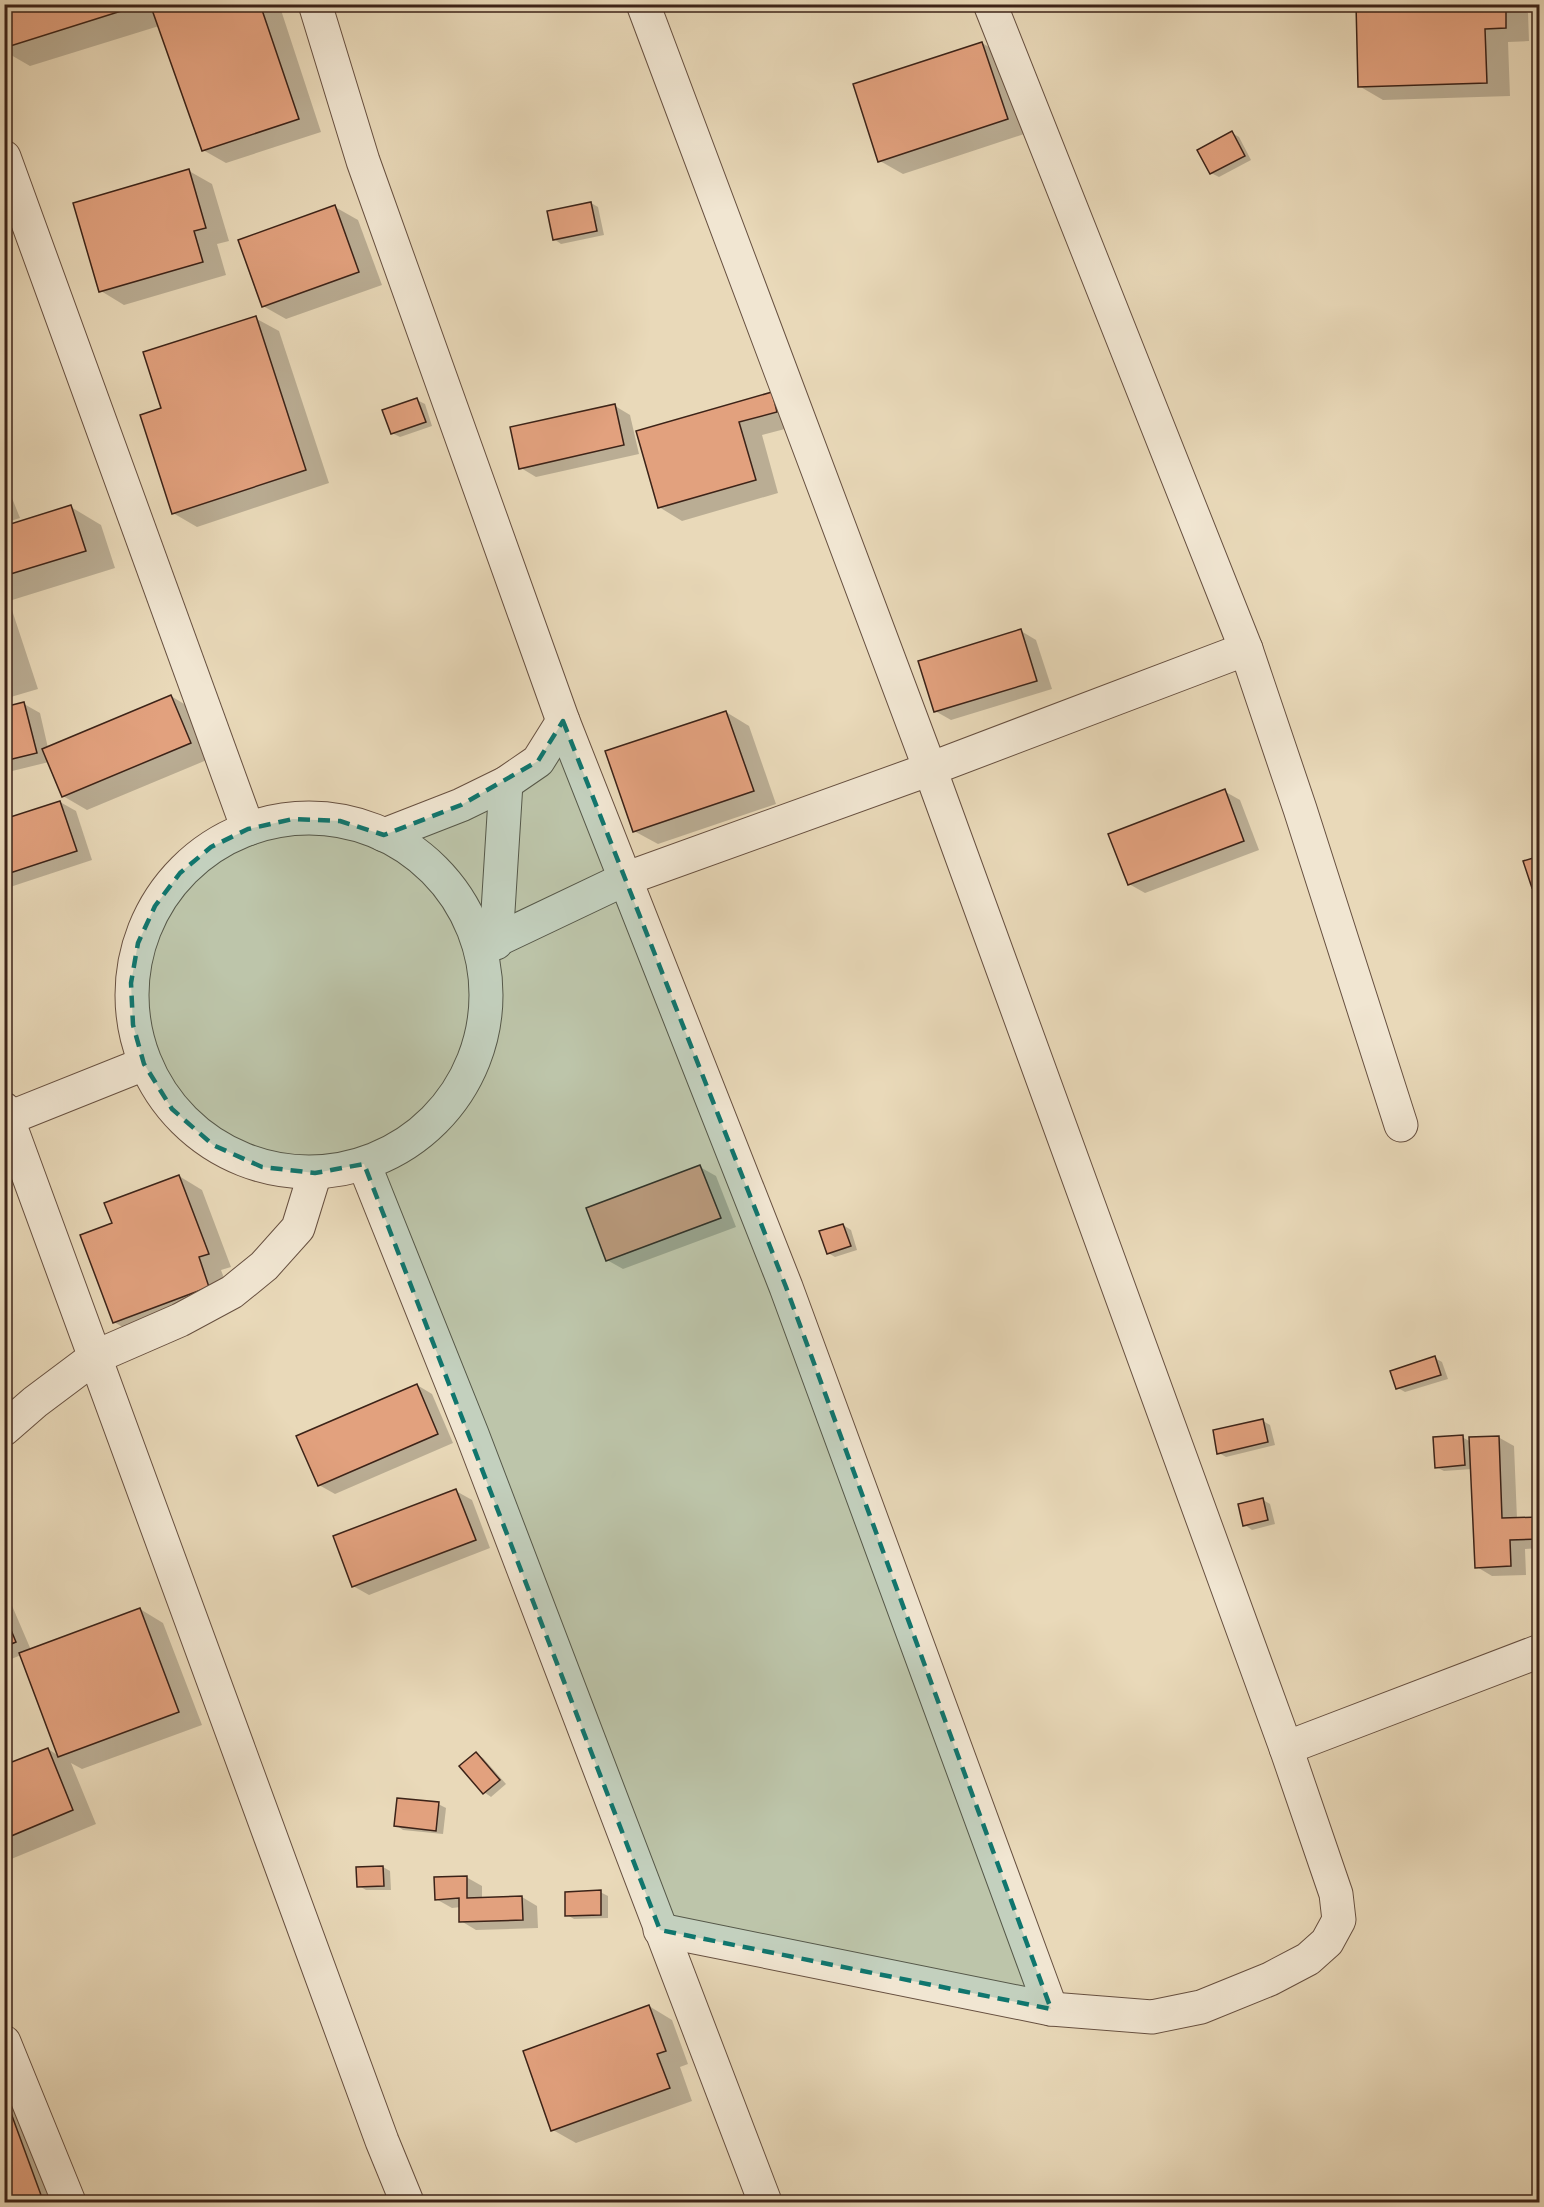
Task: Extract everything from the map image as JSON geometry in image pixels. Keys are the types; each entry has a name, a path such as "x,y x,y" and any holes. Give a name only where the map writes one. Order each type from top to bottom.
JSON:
{"street":[{"path":"315,4 363,161 563,721 786,1287 1052,2009"},
{"path":"642,4 930,769 1287,1748 1336,1894 1339,1920 1327,1942 1308,1959 1270,1979 1201,2007 1152,2017 1052,2009 660,1930"},
{"path":"990,4 1246,649 1300,809 1401,1125"},
{"path":"4,157 248,829"},
{"path":"488,945 625,879 930,769 1246,649"},
{"path":"384,835 461,805 506,783 538,761 563,721"},
{"path":"488,945 460,901 426,863 384,835 340,821 294,819 248,829 211,847 180,873 155,906 138,943 131,983 133,1025 144,1064 172,1109 213,1144 262,1167 315,1173 364,1164 405,1144 440,1116 465,1079 482,1037 487,993 488,945 506,783"},
{"path":"144,1064 6,1116 382,2141 407,2202"},
{"path":"364,1164 472,1434 765,2202"},
{"path":"4,1429 35,1402 95,1357 180,1320 232,1292 264,1266 298,1228 315,1173"},
{"path":"1287,1748 1539,1651"},
{"path":"4,2042 61,2200"}],"highlighted area":[{"path":"563,721 786,1287 1051,2009 660,1930 364,1164 315,1173 262,1167 213,1145 172,1109 144,1064 133,1025 131,983 138,943 155,906 180,873 211,847 248,829 293,819 340,821 384,835 461,805 538,761"}],"building":[{"path":"4,4 133,4 134,7 4,48"},
{"path":"150,4 260,4 299,119 202,151"},
{"path":"1356,4 1506,4 1506,28 1485,29 1487,83 1358,87"},
{"path":"982,42 1008,119 878,162 853,84"},
{"path":"1232,131 1245,156 1210,174 1197,150"},
{"path":"189,169 206,228 194,231 203,262 99,292 73,203"},
{"path":"591,202 597,231 553,240 547,211"},
{"path":"335,205 359,272 262,307 238,240"},
{"path":"256,316 306,470 172,514 140,415 161,408 143,352"},
{"path":"772,392 777,412 739,422 756,480 658,508 636,431"},
{"path":"417,398 426,422 391,434 382,410"},
{"path":"615,404 624,445 519,469 510,427"},
{"path":"71,505 86,551 4,576 4,526"},
{"path":"1021,629 1037,681 934,712 918,661"},
{"path":"171,695 191,743 62,797 42,749"},
{"path":"24,702 37,753 4,761 4,707"},
{"path":"726,711 754,791 633,832 605,751"},
{"path":"1225,789 1244,841 1128,885 1108,834"},
{"path":"60,801 77,851 4,875 4,819"},
{"path":"1540,856 1540,886 1532,888 1523,861"},
{"path":"700,1165 721,1218 606,1261 586,1208"},
{"path":"179,1175 209,1254 199,1257 209,1287 113,1323 80,1235 112,1223 104,1203"},
{"path":"843,1224 851,1246 827,1254 819,1231"},
{"path":"1435,1356 1441,1375 1396,1389 1390,1371"},
{"path":"417,1384 438,1434 318,1486 296,1436"},
{"path":"1263,1419 1268,1442 1217,1454 1213,1430"},
{"path":"1463,1435 1465,1465 1435,1468 1433,1437"},
{"path":"1499,1436 1502,1518 1540,1517 1540,1539 1510,1540 1511,1566 1475,1568 1469,1437"},
{"path":"456,1489 476,1540 352,1587 333,1536"},
{"path":"1263,1498 1268,1520 1243,1526 1238,1504"},
{"path":"140,1608 179,1712 58,1757 19,1653"},
{"path":"4,1613 16,1642 4,1647"},
{"path":"48,1748 73,1810 4,1839 4,1765"},
{"path":"476,1752 500,1780 483,1794 459,1766"},
{"path":"397,1798 439,1802 436,1831 394,1826"},
{"path":"383,1866 384,1886 357,1887 356,1867"},
{"path":"467,1876 467,1898 522,1896 523,1920 459,1922 459,1898 435,1900 434,1877"},
{"path":"601,1890 601,1915 565,1916 565,1892"},
{"path":"649,2005 666,2051 657,2054 670,2088 551,2131 523,2051"},
{"path":"4,2094 41,2195 21,2202 4,2202"}]}
